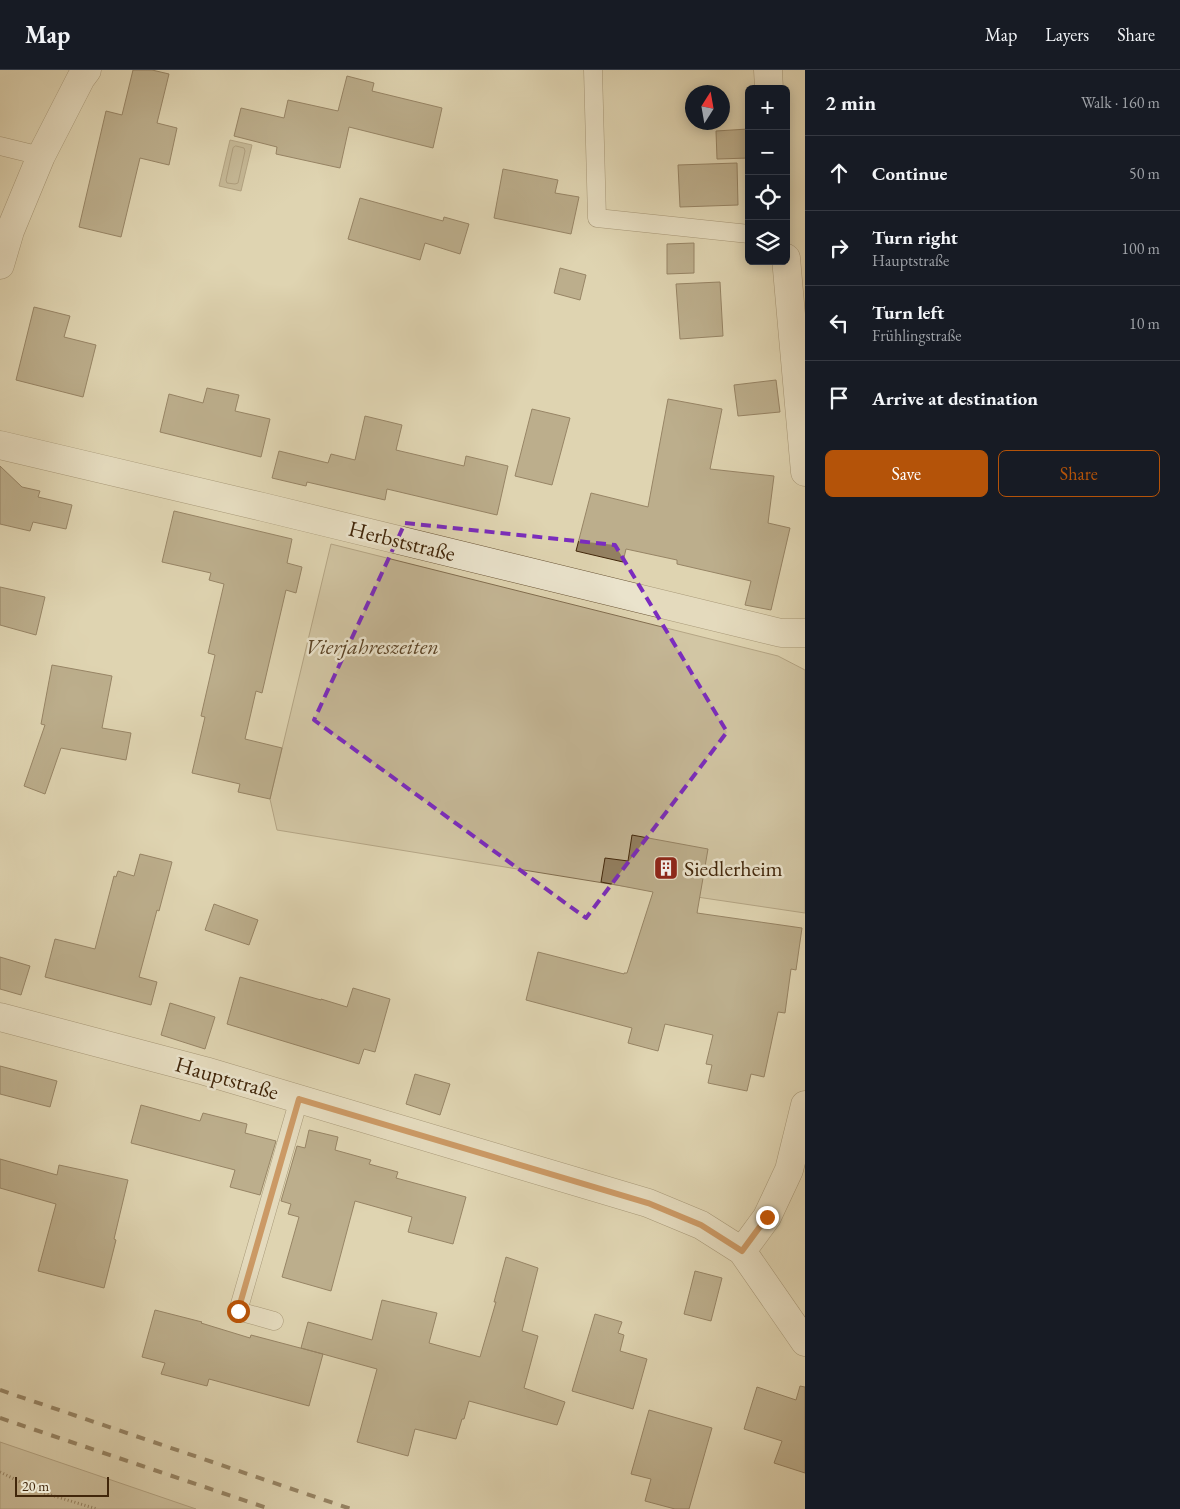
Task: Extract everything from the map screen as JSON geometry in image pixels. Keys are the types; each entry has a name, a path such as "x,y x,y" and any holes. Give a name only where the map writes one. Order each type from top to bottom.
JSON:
{"street":[{"path":"0,265 10,231 41,156 81,78 87,70"},
{"path":"768,70 770,85"},
{"path":"787,265 804,441 805,472"},
{"name":"Herbststraße","path":"0,445 310,518 781,633 805,633"},
{"name":"Hauptstraße","path":"0,1017 205,1071 648,1203 701,1225 742,1251 805,1342"},
{"path":"742,1251 767,1217 789,1170 805,1105"}],"lane":[{"path":"593,70 597,218 745,234"},
{"path":"0,146 41,156"},
{"path":"274,1321 238,1311 299,1099"}],"path":[{"path":"0,1472 41,1492 97,1509"}],"highlighted area":[{"path":"405,523 615,545 727,732 586,918 314,720"}],"green space":[{"name":"Vierjahreszeiten","path":"331,544 778,656 805,670 805,913 616,885 277,830 270,799"},
{"path":"0,1442 196,1509 0,1509"}],"water":[{"path":"230,140 252,145 241,191 219,186"}],"building":[{"path":"133,70 152,70 169,74 157,123 177,128 169,165 140,158 121,237 79,227 106,111 122,115"},
{"path":"347,76 374,83 372,91 442,108 433,148 349,127 340,168 276,154 277,147 234,136 241,108 284,118 288,100 338,111"},
{"path":"745,129 745,158 717,159 716,131"},
{"path":"737,163 738,205 680,207 678,165"},
{"path":"503,169 558,180 555,193 579,197 571,234 494,218"},
{"path":"360,198 443,221 444,217 469,224 460,254 425,243 420,260 348,239"},
{"path":"694,243 694,273 667,274 667,244"},
{"path":"560,268 586,275 580,300 554,293"},
{"path":"720,282 723,336 680,339 676,284"},
{"path":"34,307 70,316 64,337 96,345 83,397 16,380"},
{"path":"776,380 780,412 738,416 734,385"},
{"path":"207,388 239,395 235,411 270,419 261,457 160,432 169,394 203,403"},
{"path":"668,399 722,409 710,469 774,476 768,523 790,528 771,610 745,605 751,581 677,564 677,560 626,549 623,562 576,551 591,493 648,507"},
{"path":"532,409 570,418 552,485 515,476"},
{"path":"365,416 402,425 396,450 464,466 466,456 508,466 497,515 387,489 385,500 307,482 306,486 272,478 279,451 328,463 331,454 355,460"},
{"path":"0,466 22,487 40,491 38,497 72,505 66,529 33,522 30,531 0,524"},
{"path":"174,511 292,539 287,563 302,567 296,593 286,590 262,693 256,691 245,739 282,748 270,799 238,792 240,784 192,773 205,717 201,716 215,655 208,653 224,584 209,580 211,573 162,562"},
{"path":"0,587 45,597 36,635 0,625"},
{"path":"52,665 112,676 102,728 131,733 126,760 61,748 45,794 24,786 45,725 41,724"},
{"path":"632,835 708,849 697,913 802,928 796,970 791,969 785,1013 778,1012 764,1077 751,1074 747,1091 708,1083 712,1065 706,1064 713,1035 665,1024 658,1051 628,1043 632,1028 526,1000 538,952 624,974 627,973 653,892 601,882 605,858 628,861"},
{"path":"140,854 172,862 139,977 157,982 151,1005 45,977 55,939 95,949 114,876 116,877 118,871 134,876"},
{"path":"214,904 258,920 249,945 205,930"},
{"path":"0,957 30,966 21,995 0,989"},
{"path":"240,977 347,1007 353,988 390,999 375,1052 364,1049 359,1064 227,1024"},
{"path":"170,1003 215,1017 205,1049 161,1035"},
{"path":"0,1066 57,1081 50,1107 0,1094"},
{"path":"415,1074 450,1084 440,1115 406,1104"},
{"path":"141,1105 200,1121 203,1113 247,1124 245,1133 276,1141 260,1195 230,1187 235,1170 131,1143"},
{"path":"309,1130 338,1137 335,1150 371,1160 369,1164 398,1172 396,1178 466,1197 453,1244 408,1232 412,1217 355,1201 331,1291 282,1277 299,1217 288,1214 291,1204 281,1201 297,1146 305,1148"},
{"path":"0,1159 57,1175 59,1165 128,1180 104,1288 38,1271 56,1204 0,1188"},
{"path":"506,1257 538,1268 522,1331 538,1336 524,1388 565,1402 557,1425 469,1401 456,1439 415,1429 408,1456 357,1442 377,1369 301,1348 308,1322 372,1340 382,1300 437,1313 429,1343 480,1357 496,1302 494,1302"},
{"path":"695,1271 722,1278 711,1321 684,1314"},
{"path":"155,1310 202,1322 250,1338 251,1335 323,1354 309,1406 209,1379 207,1386 161,1374 165,1363 142,1357"},
{"path":"595,1314 622,1322 618,1333 624,1335 620,1351 647,1359 633,1409 572,1391"},
{"path":"800,1386 805,1387 805,1473 774,1463 782,1441 744,1429 757,1387 796,1400"},
{"path":"649,1410 712,1428 689,1509 675,1509 645,1501 651,1479 631,1474"}],"railway":[{"path":"0,1390 351,1509"},
{"path":"0,1418 270,1509"}],"place":[{"name":"Siedlerheim","path":"666,868"}],"route":[{"path":"238,1311 299,1099 648,1203 701,1225 742,1251 767,1217"}]}
